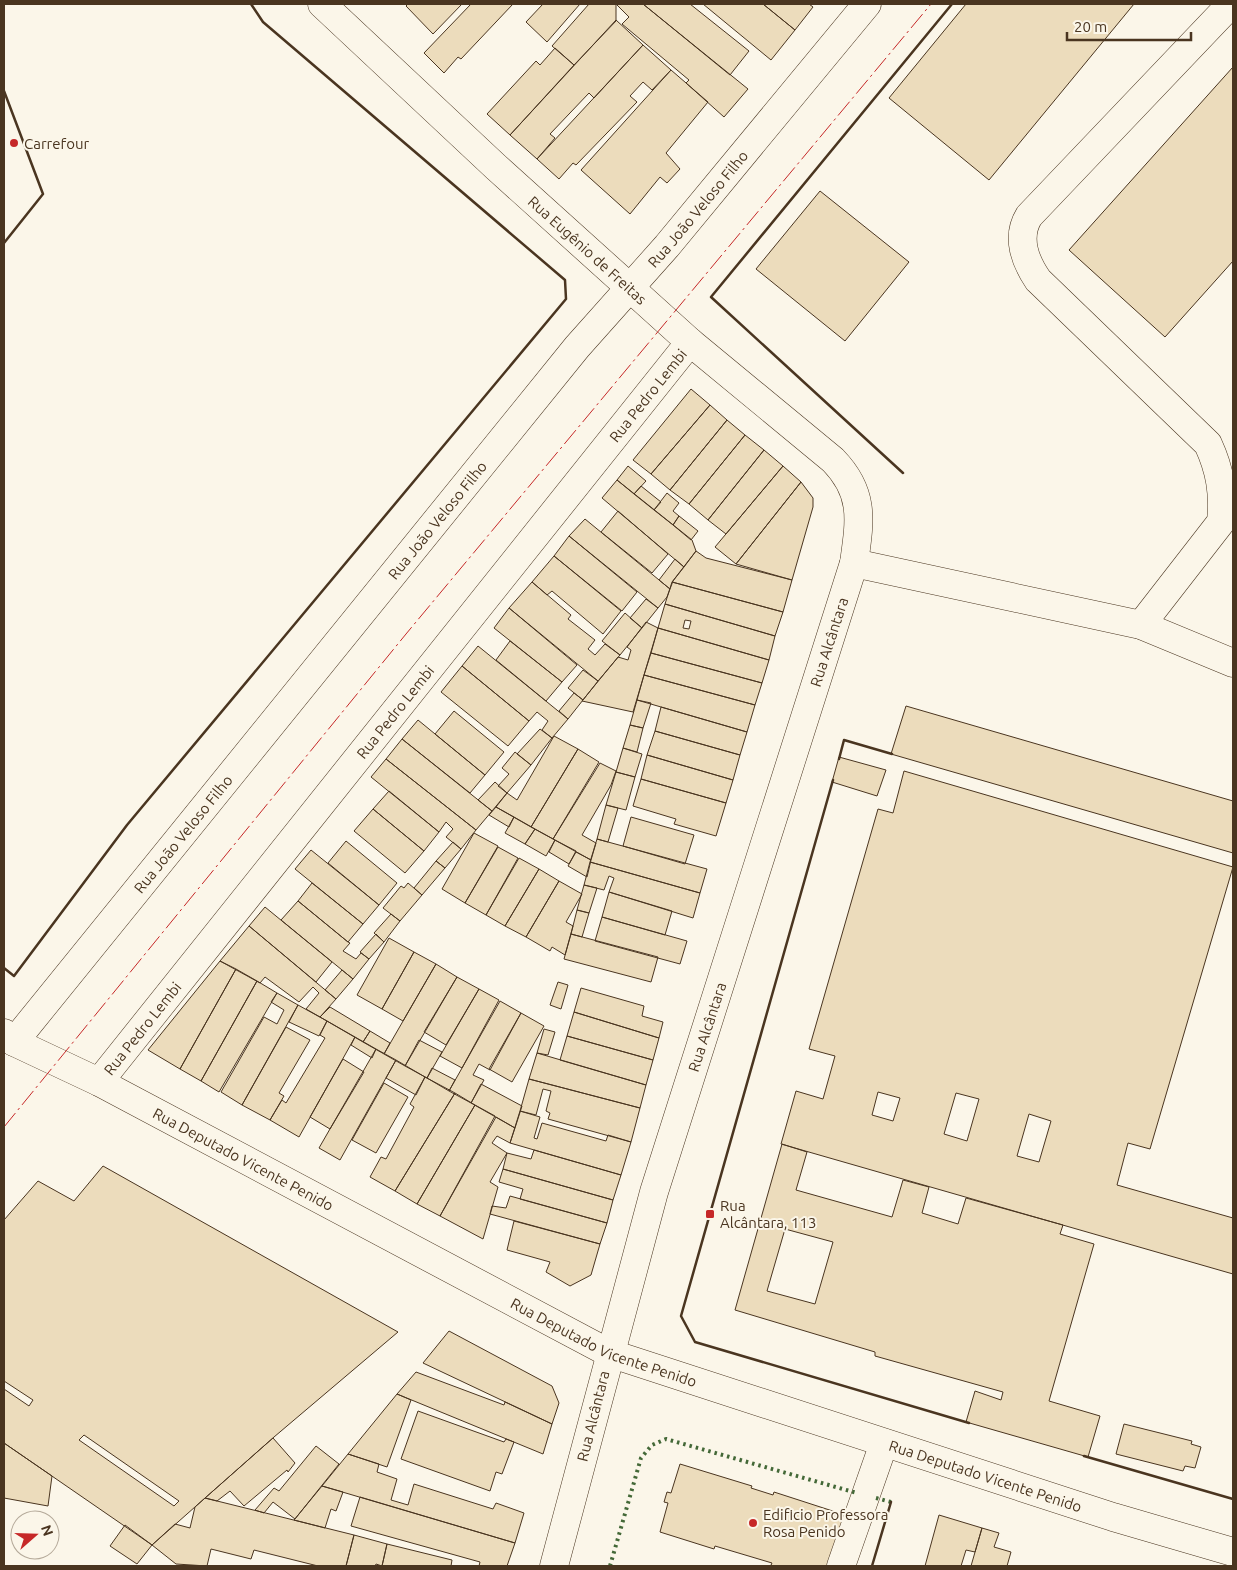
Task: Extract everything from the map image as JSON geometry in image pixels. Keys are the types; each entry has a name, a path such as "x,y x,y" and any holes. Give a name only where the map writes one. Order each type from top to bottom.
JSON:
{"street":[{"name":"Rua Eugênio de Freitas","path":"322,4 496,167 690,342 833,460 846,473 855,491"},
{"name":"Rua João Veloso Filho","path":"9,1037 571,354 630,287 867,4"},
{"path":"1141,625 1221,522 1223,502 1221,479 1208,444 1038,280 1030,269 1024,253 1023,227 1036,209 1231,4"},
{"name":"Rua Pedro Lembi","path":"99,1082 690,342"},
{"name":"Rua Alcântara","path":"554,1566 654,1192 854,563 860,516 855,491"},
{"path":"854,563 1141,625 1233,663"},
{"name":"Rua Deputado Vicente Penido","path":"9,1037 99,1082 610,1353 1113,1517 1233,1552"},
{"path":"840,1566 884,1443"}],"building":[{"path":"408,4 462,4 433,34 406,6"},
{"path":"471,4 513,4 461,59 458,57 444,73 424,53"},
{"path":"543,4 580,4 547,42 526,22"},
{"path":"589,4 616,4 616,21 574,65 552,46"},
{"path":"616,4 643,4 748,89 724,117 686,83 689,80 622,24 629,17"},
{"path":"643,4 690,4 749,51 730,75"},
{"path":"703,4 763,4 795,30 771,60"},
{"path":"763,4 809,4 813,7 795,30"},
{"path":"966,4 1134,4 989,180 889,98"},
{"path":"616,20 643,45 594,98 589,93 550,134 555,138 537,159 510,135"},
{"path":"643,45 671,70 652,90 643,82 630,96 637,102 576,165 573,163 559,179 537,159"},
{"path":"555,48 574,65 510,135 487,114 536,61 540,65"},
{"path":"1233,67 1233,261 1165,337 1069,250"},
{"path":"671,70 708,102 666,153 680,169 667,183 660,177 630,214 581,170"},
{"path":"820,191 909,262 845,341 756,269"},
{"path":"691,389 710,405 651,474 633,460"},
{"path":"710,405 727,420 670,490 651,474"},
{"path":"727,420 745,435 689,504 670,490"},
{"path":"745,435 764,450 708,520 689,504"},
{"path":"764,450 783,466 726,534 708,520"},
{"path":"628,466 646,481 634,494 617,480"},
{"path":"783,466 801,482 736,564 715,547"},
{"path":"617,480 692,540 696,551 684,567 602,498"},
{"path":"801,482 813,498 813,507 792,580 736,564"},
{"path":"641,486 661,502 654,510 634,494"},
{"path":"667,493 679,503 673,511 679,516 673,525 654,510"},
{"path":"618,511 668,554 652,573 601,532"},
{"path":"679,516 698,531 691,540 673,525"},
{"path":"585,519 670,589 667,597 658,608 569,536"},
{"path":"569,536 637,592 622,611 554,556"},
{"path":"696,551 706,558 792,580 783,612 672,582"},
{"path":"554,556 621,611 603,634 552,591 547,595 532,582"},
{"path":"675,559 684,567 673,581 670,589 659,580"},
{"path":"532,582 571,615 568,619 595,640 588,649 595,655 605,644 620,655 598,681 509,608"},
{"path":"672,582 783,612 775,636 665,604"},
{"path":"646,599 658,608 642,628 630,618"},
{"path":"665,604 775,636 769,660 658,628","holes":["685,620 691,621 689,629 683,628"]},
{"path":"509,608 577,665 562,682 494,628"},
{"path":"625,613 642,628 620,655 602,641"},
{"path":"646,622 658,628 633,712 582,701 618,657 628,660 631,650 627,647"},
{"path":"658,628 769,660 762,683 651,653"},
{"path":"510,641 562,682 546,701 496,660"},
{"path":"478,646 568,719 552,738 542,730 548,721 537,712 529,721 462,666"},
{"path":"651,653 762,683 755,705 644,675"},
{"path":"462,666 529,721 508,746 441,692"},
{"path":"583,670 598,681 583,700 568,688"},
{"path":"644,675 755,705 747,732 637,700"},
{"path":"574,693 583,700 568,719 559,711"},
{"path":"637,700 651,703 643,728 630,725"},
{"path":"906,706 1233,801 1233,853 891,754"},
{"path":"661,707 747,732 740,755 655,731"},
{"path":"454,711 504,752 485,775 435,734"},
{"path":"418,720 485,775 470,793 402,739"},
{"path":"630,725 643,728 637,752 623,748"},
{"path":"540,729 552,738 531,765 517,754"},
{"path":"655,731 740,755 733,780 647,755"},
{"path":"554,736 578,749 531,827 496,807 507,793 517,800"},
{"path":"402,739 492,811 476,830 386,759"},
{"path":"623,748 642,754 635,777 616,772"},
{"path":"578,749 599,762 553,839 531,827"},
{"path":"515,752 531,765 507,793 498,786 509,774 502,768"},
{"path":"647,755 733,780 726,803 641,779"},
{"path":"839,757 886,770 877,796 832,782"},
{"path":"386,759 476,830 461,849 446,837 453,829 446,822 439,832 371,777"},
{"path":"600,763 616,771 611,785 582,835 596,843 591,860 553,839"},
{"path":"904,771 1233,867 1150,1149 1128,1143 1117,1185 1233,1218 1233,1274 781,1144 796,1091 823,1099 835,1056 809,1049 878,809 893,813","holes":["878,1092 900,1098 893,1121 872,1115","956,1093 979,1099 967,1141 944,1134","1029,1114 1051,1121 1039,1162 1017,1156"]},
{"path":"616,772 635,777 626,810 606,805"},
{"path":"641,779 726,803 716,836 674,824 676,819 633,806"},
{"path":"495,782 507,793 492,811 478,800"},
{"path":"389,791 439,832 424,851 373,809"},
{"path":"606,805 618,808 608,842 597,839"},
{"path":"496,807 514,817 509,827 489,815"},
{"path":"373,809 424,851 405,873 354,831"},
{"path":"514,817 535,829 525,844 505,833"},
{"path":"631,817 694,835 685,864 623,846"},
{"path":"535,829 555,840 546,856 525,844"},
{"path":"474,833 498,846 465,903 442,889"},
{"path":"597,839 707,869 700,893 590,862"},
{"path":"555,840 576,851 569,864 549,852"},
{"path":"346,841 397,883 379,905 328,863"},
{"path":"453,842 461,849 445,868 436,861"},
{"path":"498,847 518,858 486,915 465,903"},
{"path":"311,850 379,905 363,924 295,869"},
{"path":"576,852 591,860 587,877 568,866"},
{"path":"519,858 539,869 505,926 486,915"},
{"path":"436,861 445,868 422,895 414,888"},
{"path":"590,862 700,893 693,918 609,892 614,878 609,876 604,890 584,885"},
{"path":"539,869 559,881 526,937 505,926"},
{"path":"559,881 582,894 566,922 573,926 565,955 552,947 550,951 526,937"},
{"path":"312,883 363,924 348,942 298,901"},
{"path":"408,883 422,895 400,921 383,908 401,886 404,888"},
{"path":"584,885 597,888 589,913 577,910"},
{"path":"609,892 672,911 665,935 602,917"},
{"path":"298,901 350,943 343,951 356,959 361,953 369,959 353,979 281,920"},
{"path":"265,907 332,962 316,982 249,926"},
{"path":"577,910 589,913 582,937 571,934"},
{"path":"391,914 400,921 384,942 374,933"},
{"path":"602,917 687,941 680,964 595,941"},
{"path":"249,926 336,999 320,1017 306,1009 319,993 313,987 299,1002 265,977 260,983 220,961"},
{"path":"376,934 384,942 369,959 360,952"},
{"path":"571,934 658,957 651,982 564,959"},
{"path":"389,938 414,952 382,1009 357,995"},
{"path":"414,952 436,964 403,1021 382,1009"},
{"path":"220,961 236,969 180,1069 148,1050"},
{"path":"436,964 457,977 405,1066 384,1054"},
{"path":"236,969 257,981 201,1081 180,1069"},
{"path":"342,970 353,979 336,999 325,990"},
{"path":"457,977 479,989 446,1045 424,1032"},
{"path":"257,981 277,993 219,1092 201,1081"},
{"path":"558,982 568,985 561,1009 550,1005"},
{"path":"581,988 644,1006 642,1016 663,1022 659,1038 574,1012"},
{"path":"479,989 499,1000 462,1068 440,1056"},
{"path":"277,993 298,1005 242,1105 221,1092 264,1017 277,1024 284,1010 271,1002"},
{"path":"500,1001 521,1013 490,1070 479,1064 473,1075 484,1080 471,1103 449,1091"},
{"path":"298,1005 327,1021 319,1036 289,1022"},
{"path":"330,1007 370,1031 363,1042 320,1017"},
{"path":"574,1012 659,1038 653,1060 567,1036"},
{"path":"521,1013 544,1026 512,1082 489,1069"},
{"path":"327,1021 355,1037 299,1137 270,1120 282,1100 286,1103 325,1038 320,1035"},
{"path":"286,1027 310,1040 279,1093 284,1096 270,1120 242,1105"},
{"path":"544,1029 555,1032 548,1055 537,1053"},
{"path":"370,1031 390,1043 384,1054 363,1042"},
{"path":"567,1036 653,1060 646,1085 560,1060"},
{"path":"355,1037 376,1049 372,1058 351,1045"},
{"path":"419,1040 442,1052 427,1078 405,1066"},
{"path":"376,1049 396,1060 340,1160 319,1148"},
{"path":"537,1053 646,1085 640,1108 529,1079"},
{"path":"343,1059 364,1072 330,1129 310,1117"},
{"path":"396,1060 425,1077 416,1095 386,1078"},
{"path":"432,1068 455,1080 449,1091 427,1078"},
{"path":"425,1077 455,1093 395,1191 370,1177 381,1157 386,1159 414,1107 410,1104"},
{"path":"529,1079 640,1108 631,1142 548,1119 550,1113 546,1111 551,1091 543,1089 536,1115 520,1111"},
{"path":"384,1083 408,1097 376,1153 352,1140"},
{"path":"481,1084 522,1106 515,1128 471,1103"},
{"path":"455,1093 475,1105 417,1204 395,1191"},
{"path":"475,1105 495,1116 440,1216 417,1204"},
{"path":"520,1111 540,1117 534,1138 537,1139 542,1123 606,1141 608,1135 631,1142 621,1175 510,1143"},
{"path":"496,1117 515,1128 510,1143 497,1136 492,1143 507,1153 490,1182 498,1187 483,1239 440,1216"},
{"path":"782,1144 807,1152 796,1190 892,1217 903,1180 929,1187 922,1213 958,1224 966,1198 1063,1225 1060,1234 1094,1244 1049,1401 1100,1416 1088,1457 966,1422 975,1391 1001,1400 1003,1392 875,1356 875,1352 735,1310","holes":["785,1229 833,1242 815,1304 767,1291"]},
{"path":"534,1150 621,1175 613,1200 503,1169 507,1153 531,1159"},
{"path":"103,1166 398,1332 274,1437 152,1545 4,1443 4,1389 29,1406 33,1400 4,1381 4,1220 38,1181 74,1201","holes":["84,1435 179,1501 174,1506 79,1440"]},
{"path":"503,1169 613,1200 607,1223 520,1199 523,1189 499,1182"},
{"path":"510,1196 607,1223 600,1244 490,1214 492,1206 506,1208"},
{"path":"514,1221 600,1244 591,1275 570,1286 546,1272 550,1262 507,1250"},
{"path":"449,1331 552,1386 559,1403 552,1424 423,1363"},
{"path":"416,1372 504,1405 505,1402 552,1424 543,1454 397,1394"},
{"path":"397,1394 411,1400 387,1467 348,1454"},
{"path":"418,1411 504,1442 506,1439 514,1442 502,1474 496,1472 490,1491 401,1459"},
{"path":"1124,1424 1192,1441 1191,1444 1201,1447 1195,1468 1185,1466 1183,1471 1116,1454"},
{"path":"273,1438 295,1463 288,1472 287,1470 244,1506 230,1491 217,1501 205,1498"},
{"path":"4,1443 52,1476 48,1506 4,1498"},
{"path":"316,1446 339,1464 295,1519 273,1502 264,1513 255,1510 274,1488 279,1491"},
{"path":"348,1454 379,1464 377,1472 397,1479 391,1500 408,1505 414,1484 493,1509 496,1503 524,1513 515,1543 322,1486"},
{"name":"Edificio Professora Rosa Penido","path":"680,1464 752,1486 751,1488 773,1495 774,1492 845,1515 829,1566 774,1566 771,1565 772,1563 715,1546 714,1549 660,1532 668,1503 664,1502 667,1492 671,1493"},
{"path":"322,1486 343,1492 336,1511 331,1509 325,1528 294,1520"},
{"path":"360,1497 515,1543 507,1566 479,1566 480,1562 351,1526"},
{"path":"205,1498 354,1535 346,1566 318,1566 254,1550 251,1559 211,1549 207,1566 176,1564 152,1545 175,1524 190,1528 195,1507"},
{"path":"939,1515 982,1528 975,1552 966,1550 961,1566 925,1566"},
{"path":"125,1525 152,1545 137,1564 110,1546"},
{"path":"982,1528 999,1533 994,1547 1011,1552 1007,1566 971,1566"},
{"path":"354,1535 387,1544 382,1566 376,1564 375,1566 346,1566"},
{"path":"387,1544 452,1560 451,1566 382,1566"}],"hedge":[{"path":"610,1566 641,1458 652,1445 666,1439 857,1493"},
{"path":"876,1498 891,1502"}],"wall":[{"path":"4,968 14,976 127,825 566,299 565,280 263,22 251,4"},
{"path":"903,473 711,297 952,4"},
{"path":"4,91 43,194 4,243"},
{"path":"839,759 844,740 892,754"},
{"path":"833,780 681,1316 695,1342 969,1423"},
{"path":"1084,1456 1233,1499"},
{"path":"872,1566 891,1502"}],"power":[{"path":"4,1127 406,634 931,4"}],"place":[{"name":"Carrefour","path":"14,143"},
{"name":"Rua Alcântara, 113","path":"710,1214"},
{"name":"Edificio Professora Rosa Penido","path":"753,1523"}]}
